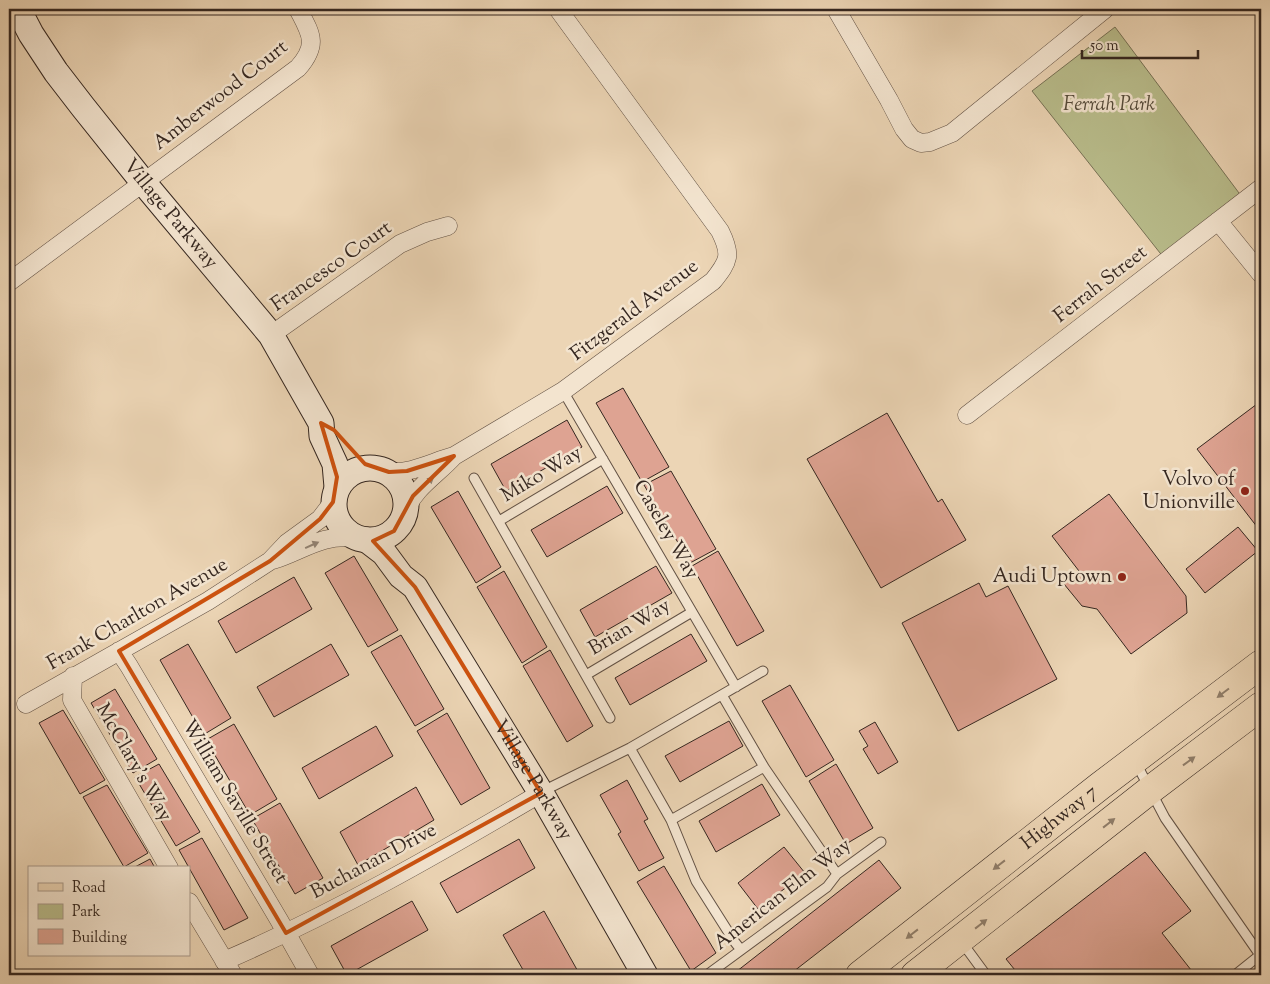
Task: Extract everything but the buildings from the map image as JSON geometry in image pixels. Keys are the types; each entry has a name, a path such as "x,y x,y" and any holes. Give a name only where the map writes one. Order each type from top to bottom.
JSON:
{"main road":[{"name":"Village Parkway","path":"18,9 31,34 56,72 143,182 271,336 321,423 322,436 337,469 335,495"},
{"name":"Village Parkway","path":"321,423 334,430 352,453 380,470"},
{"path":"360,468 380,470 397,480 403,489 406,499 403,516 394,531 386,536 377,540 361,539 346,532 339,523 334,513 335,495 343,479 351,472 360,468"},
{"name":"Village Parkway","path":"403,516 402,542 412,569 415,587"},
{"name":"Village Parkway","path":"361,539 384,553 401,576 415,587 541,793 645,975"},
{"name":"Highway 7","path":"860,975 1134,760 1261,664"},
{"name":"Highway 7","path":"915,975 1150,790 1261,706"}],"street":[{"name":"Amberwood Court","path":"9,282 298,68 307,58 311,49 312,36 298,9"},
{"name":"Fitzgerald Avenue","path":"380,470 408,471 454,456 563,391 713,281 726,265 727,246 720,232 558,9"},
{"path":"836,9 904,129 912,139 921,143 930,142 952,133 1105,9"},
{"name":"Ferrah Street","path":"967,415 1261,188"},
{"path":"1218,221 1261,274"},
{"name":"Francesco Court","path":"271,336 394,248 414,237 448,226"},
{"name":"Fitzgerald Avenue","path":"403,516 408,503 418,490 441,471 454,456"},
{"name":"Frank Charlton Avenue","path":"26,704 208,601 270,561 287,543 320,519 335,495"},
{"name":"Frank Charlton Avenue","path":"270,561 333,537 361,539"},
{"name":"William Saville Street","path":"119,651 310,975"},
{"name":"McClary's Way","path":"73,676 72,700 168,866"},
{"name":"Buchanan Drive","path":"229,968 286,933 396,875 541,793"},
{"path":"190,904 229,968"}],"lane":[{"name":"Caseley Way","path":"563,391 736,687"},
{"name":"Miko Way","path":"498,521 603,459"},
{"path":"474,478 610,718"},
{"name":"Brian Way","path":"586,675 692,612"},
{"path":"541,793 630,748 763,672"},
{"path":"722,695 764,767 837,874"},
{"path":"630,748 671,820 696,881 741,950"},
{"path":"1134,760 1165,818 1260,956 1235,975"},
{"path":"671,820 764,767"},
{"name":"American Elm Way","path":"707,975 827,887 837,874 881,842"},
{"path":"960,940 986,975"}],"highlighted area":[{"path":"321,423 334,430 365,464 389,472 407,471 454,456 413,496 394,531 373,541 415,587 541,793 286,933 119,651 270,561 320,519 333,502 337,477"}],"green space":[{"name":"Ferrah Park","path":"1115,27 1242,197 1164,258 1032,91"}],"place":[{"name":"Volvo of Unionville","path":"1245,491"},
{"name":"Audi Uptown","path":"1122,577"}]}
